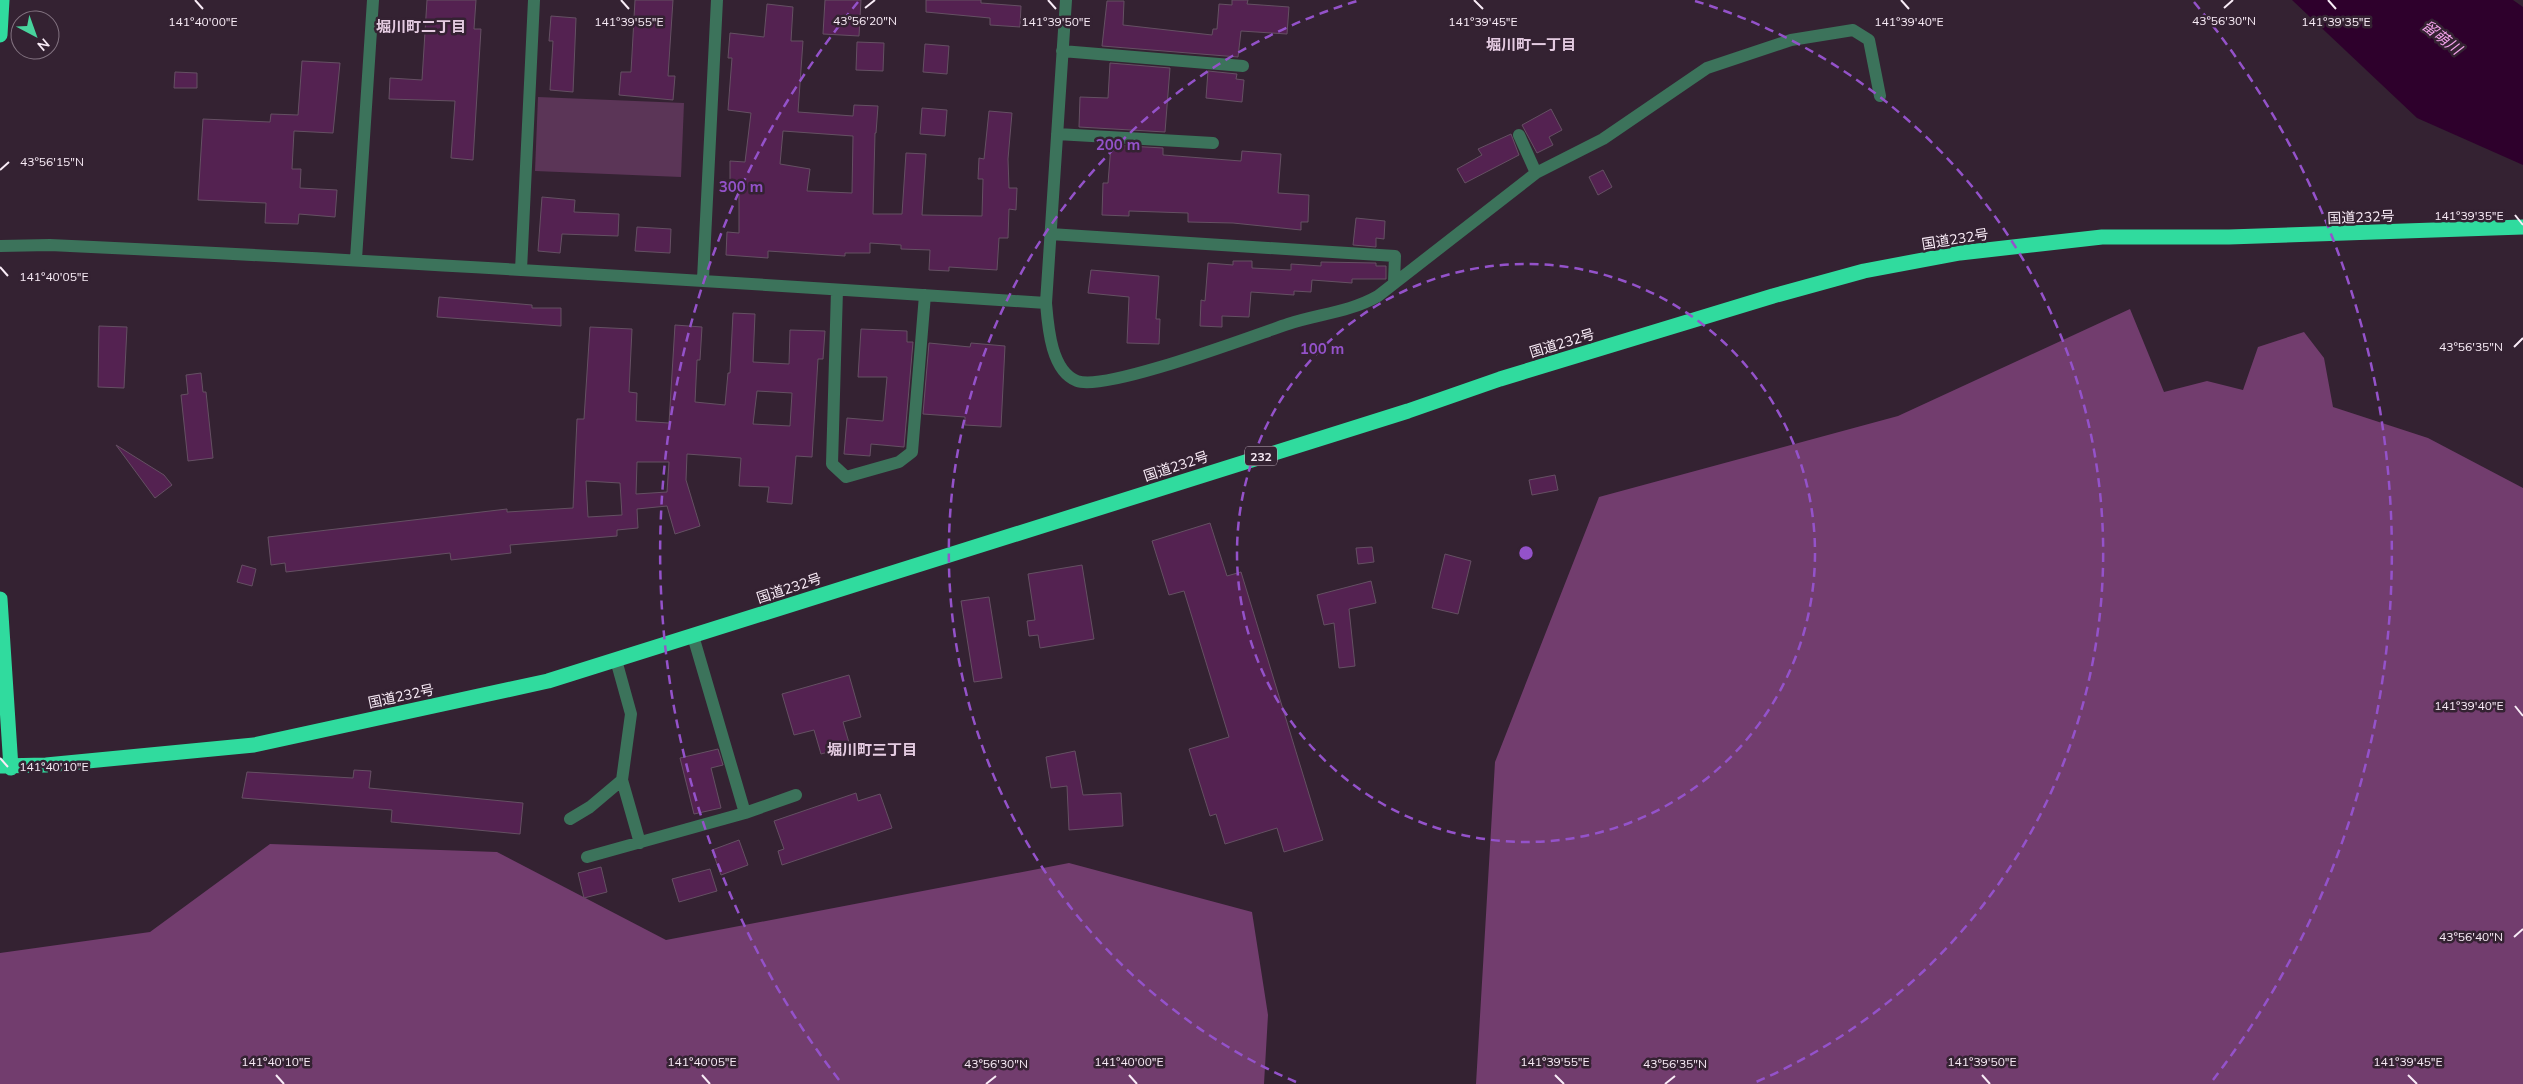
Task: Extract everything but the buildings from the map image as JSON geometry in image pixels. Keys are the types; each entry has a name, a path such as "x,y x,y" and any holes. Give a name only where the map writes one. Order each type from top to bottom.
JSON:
{"highway":[{"path":"0,35 2,0"},
{"name":"国道232号","path":"0,599 8,718 4,768 254,746 548,681 1408,411 1500,379 1773,296 1864,271 1960,252 2102,237 2229,237 2523,228"}],"street":[{"path":"356,259 373,0"},
{"path":"521,270 534,0"},
{"path":"703,279 716,0"},
{"path":"1066,0 1046,304 1051,344 1066,374 1078,382 1113,379 1156,368 1291,323 1359,306 1378,296 1536,173 1603,139 1707,68 1791,40 1853,30 1869,40 1880,96"},
{"path":"1062,51 1243,66"},
{"path":"1057,134 1213,143"},
{"path":"1519,134 1536,173"},
{"path":"1050,234 1395,256 1394,282"},
{"path":"0,246 50,245 356,259 703,279 1046,304"},
{"path":"837,290 832,464 846,477 899,462 912,452 925,295"},
{"path":"693,636 745,813"},
{"path":"616,660 631,714 622,780 640,843"},
{"path":"570,819 590,807 622,780"},
{"path":"587,858 745,813 796,795"}],"shaded area":[{"path":"538,97 684,103 681,177 535,171"},
{"path":"2130,309 2164,392 2207,381 2243,390 2258,347 2304,332 2324,358 2333,407 2428,438 2523,488 2523,1084 1476,1084 1495,762 1599,497 1898,416"},
{"path":"270,844 497,852 666,940 1069,863 1252,912 1268,1015 1264,1084 0,1084 0,953 150,932"}],"water":[{"name":"留萌川","path":"2292,0 2513,0 2523,7 2523,165 2417,118"}],"district":[{"name":"堀川町二丁目","path":"421,26"},
{"name":"堀川町一丁目","path":"1531,44"},
{"name":"堀川町三丁目","path":"872,749"}]}
